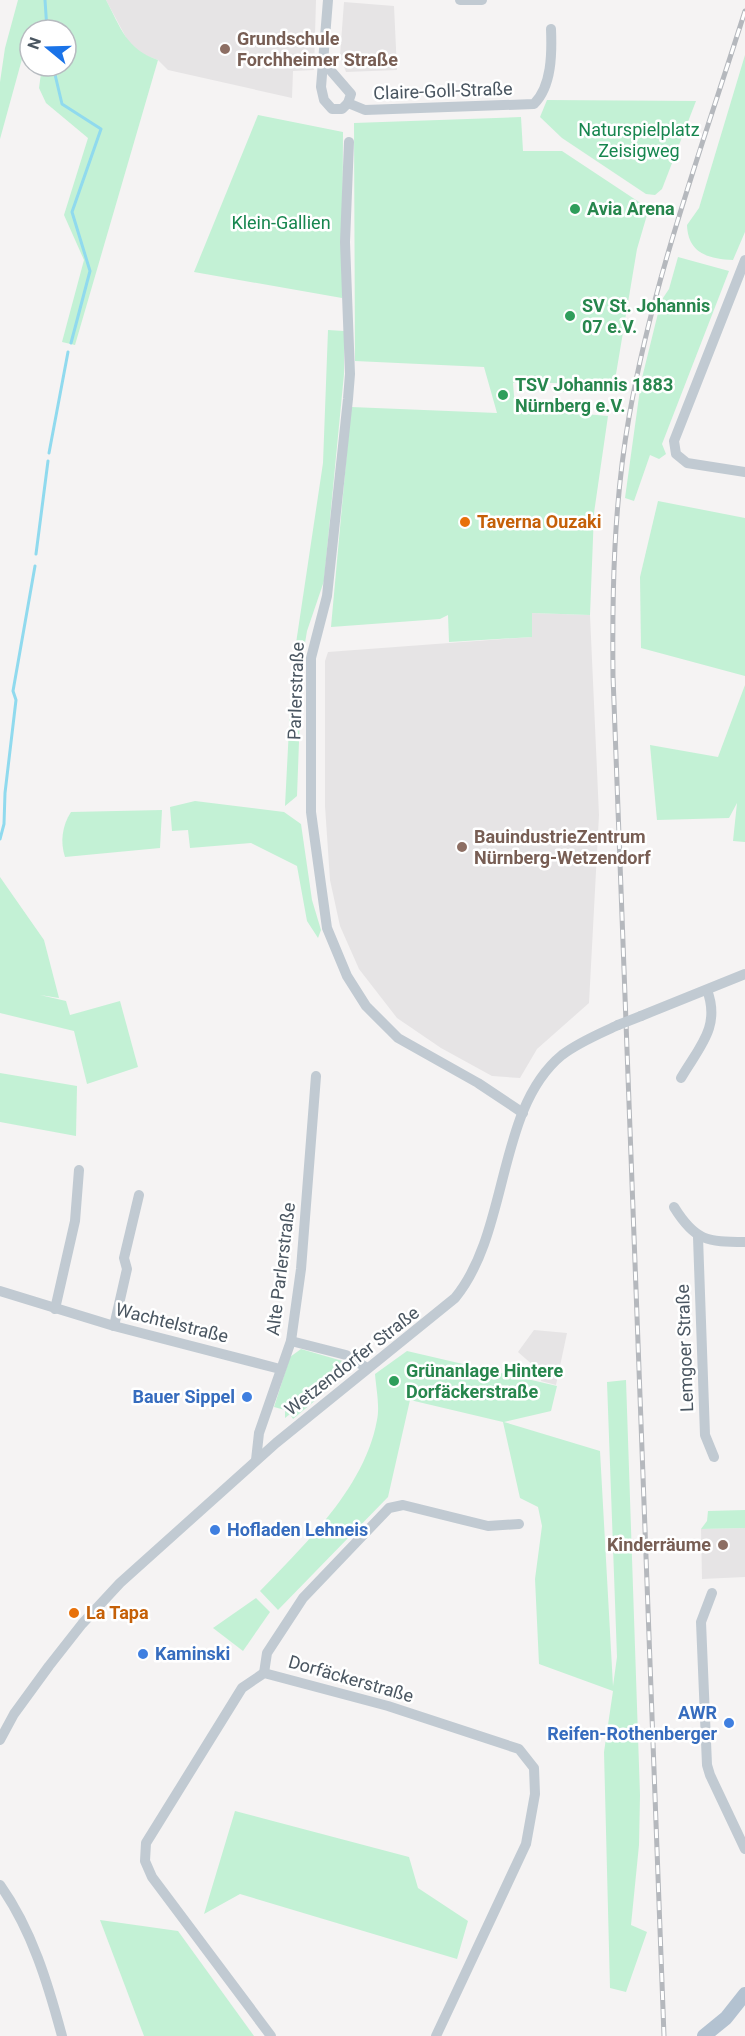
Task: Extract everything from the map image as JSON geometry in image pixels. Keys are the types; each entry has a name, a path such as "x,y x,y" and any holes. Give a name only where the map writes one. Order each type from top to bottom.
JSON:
{"main road":[{"path":"704,2036 726,2018 745,1994"}],"street":[{"path":"325,64 351,94 348,103 342,109 332,109 324,100 321,87 325,64 328,0"},
{"path":"460,0 482,0"},
{"name":"Claire-Goll-Straße","path":"348,103 365,110 534,104 540,98 552,58 551,29"},
{"name":"Parlerstraße","path":"349,142 345,242 348,399 327,596 311,658 311,812 327,928 347,976 366,1006 398,1038 478,1083 523,1113"},
{"path":"745,260 674,441 676,454 687,463 745,472"},
{"name":"Wetzendorfer Straße","path":"0,1740 9,1722 32,1689 106,1597 256,1460 367,1368 446,1307 471,1276 485,1240 523,1113 541,1079 561,1056 618,1025 745,974"},
{"path":"681,1078 705,1041 712,1022 713,1005 707,990"},
{"name":"Alte Parlerstraße","path":"256,1460 259,1433 291,1341 301,1269 316,1076"},
{"path":"55,1309 75,1221 79,1170"},
{"path":"114,1326 127,1269 124,1258 139,1195"},
{"path":"674,1207 686,1227 698,1237 715,1242 745,1242"},
{"name":"Lemgoer Straße","path":"698,1237 705,1436 714,1457"},
{"name":"Wachtelstraße","path":"0,1291 114,1326 280,1369"},
{"path":"291,1341 346,1355 367,1368"},
{"path":"264,1673 267,1653 303,1598 388,1509 403,1505 488,1526 519,1524"},
{"path":"712,1593 700,1622 707,1765 745,1849"},
{"name":"Dorfäckerstraße","path":"271,2036 152,1877 144,1852 146,1844 242,1688 264,1673 388,1706 519,1749 534,1768 535,1794 526,1844 436,2036"},
{"path":"0,1885 21,1917 38,1959 62,2036"}],"shaded area":[{"name":"Grundschule Forchheimer Straße","path":"106,0 316,0 314,70 293,71 292,98 168,70 158,60 142,54 129,43"},
{"path":"344,2 394,6 397,70 346,72 340,56"},
{"name":"BauindustrieZentrum Nürnberg-Wetzendorf","path":"532,613 590,615 599,815 589,1003 537,1049 520,1078 492,1076 441,1048 397,1018 359,969 340,926 330,880 325,806 325,661 328,652 532,637"},
{"path":"534,1330 567,1333 556,1385 541,1381 543,1368 534,1366 518,1352"},
{"name":"Kinderräume","path":"745,1528 745,1577 702,1579 701,1529"}],"green space":[{"path":"18,0 106,0 131,44 158,60 75,345 62,342 84,260 64,215 88,138 46,103 39,88 40,78 78,78 78,18 18,18 18,74 0,139 0,82 5,48"},
{"path":"745,55 745,232 733,260 715,258 701,253 691,242 687,225 699,208"},
{"name":"Naturspielplatz Zeisigweg","path":"547,100 696,101 662,189 655,195 646,194 562,138 540,117"},
{"name":"Klein-Gallien","path":"258,115 343,132 342,298 194,272"},
{"path":"521,117 523,151 562,151 642,204 647,215 637,249 613,392 557,392 558,383 513,383 515,408 608,416 594,513 590,615 532,613 532,637 449,642 448,615 440,619 331,627 351,407 497,413 484,367 355,361 354,123"},
{"path":"678,257 729,271 662,444 666,454 659,459 650,455 634,501 625,498 641,382 661,301 669,289"},
{"path":"328,330 344,331 344,374 324,581 307,631 302,661 297,796 285,806 292,670 323,463"},
{"path":"658,501 745,518 745,676 641,648 640,577"},
{"path":"745,685 745,842 733,841 737,803 729,818 657,820 650,745 718,757"},
{"path":"195,801 284,812 301,824 312,900 321,930 318,938 307,921 297,866 251,843 190,848 188,830 172,831 170,807"},
{"path":"162,810 160,848 65,857 63,834 71,812"},
{"path":"0,877 44,940 59,998 40,995 66,1001 70,1015 120,1001 138,1067 87,1084 74,1031 0,1013"},
{"path":"0,1073 77,1086 76,1136 0,1122"},
{"path":"301,1349 346,1362 349,1372 293,1419 290,1414 285,1418 285,1410 274,1407 290,1357"},
{"path":"407,1351 557,1386 551,1411 504,1422 600,1451 613,1686 617,1657 607,1382 626,1380 640,1795 639,1845 631,1925 647,1932 626,1992 610,1988 604,1752 613,1691 539,1664 535,1579 542,1526 538,1507 520,1498 503,1422 410,1400 388,1497 278,1610 260,1591 314,1533 347,1491 370,1445 377,1420 375,1374"},
{"path":"745,1510 745,1528 701,1529 707,1521 708,1511"},
{"path":"256,1598 270,1612 243,1651 213,1628"},
{"path":"235,1811 409,1857 418,1888 468,1921 457,1959 240,1894 204,1914"},
{"path":"100,1920 178,1931 254,2036 144,2036"}],"waterway":[{"path":"45,0 46,18"},
{"path":"56,78 62,104 101,129 72,212 90,271 71,343"},
{"path":"49,453 68,352"},
{"path":"36,554 48,461"},
{"path":"0,839 4,824 5,793 16,700 13,691 35,566"}],"railway":[{"path":"664,2036 613,676 614,578 620,482 639,365 680,212 745,11"}],"place":[{"name":"Grundschule Forchheimer Straße","path":"225,49"},
{"name":"Avia Arena","path":"575,209"},
{"name":"SV St. Johannis 07 e.V.","path":"570,316"},
{"name":"TSV Johannis 1883 Nürnberg e.V.","path":"503,395"},
{"name":"Taverna Ouzaki","path":"465,522"},
{"name":"BauindustrieZentrum Nürnberg-Wetzendorf","path":"462,847"},
{"name":"Grünanlage Hintere Dorfäckerstraße","path":"394,1381"},
{"name":"Bauer Sippel","path":"247,1397"},
{"name":"Hofladen Lehneis","path":"215,1530"},
{"name":"Kinderräume","path":"723,1545"},
{"name":"La Tapa","path":"74,1613"},
{"name":"Kaminski","path":"143,1654"},
{"name":"AWR Reifen-Rothenberger","path":"729,1723"}]}
